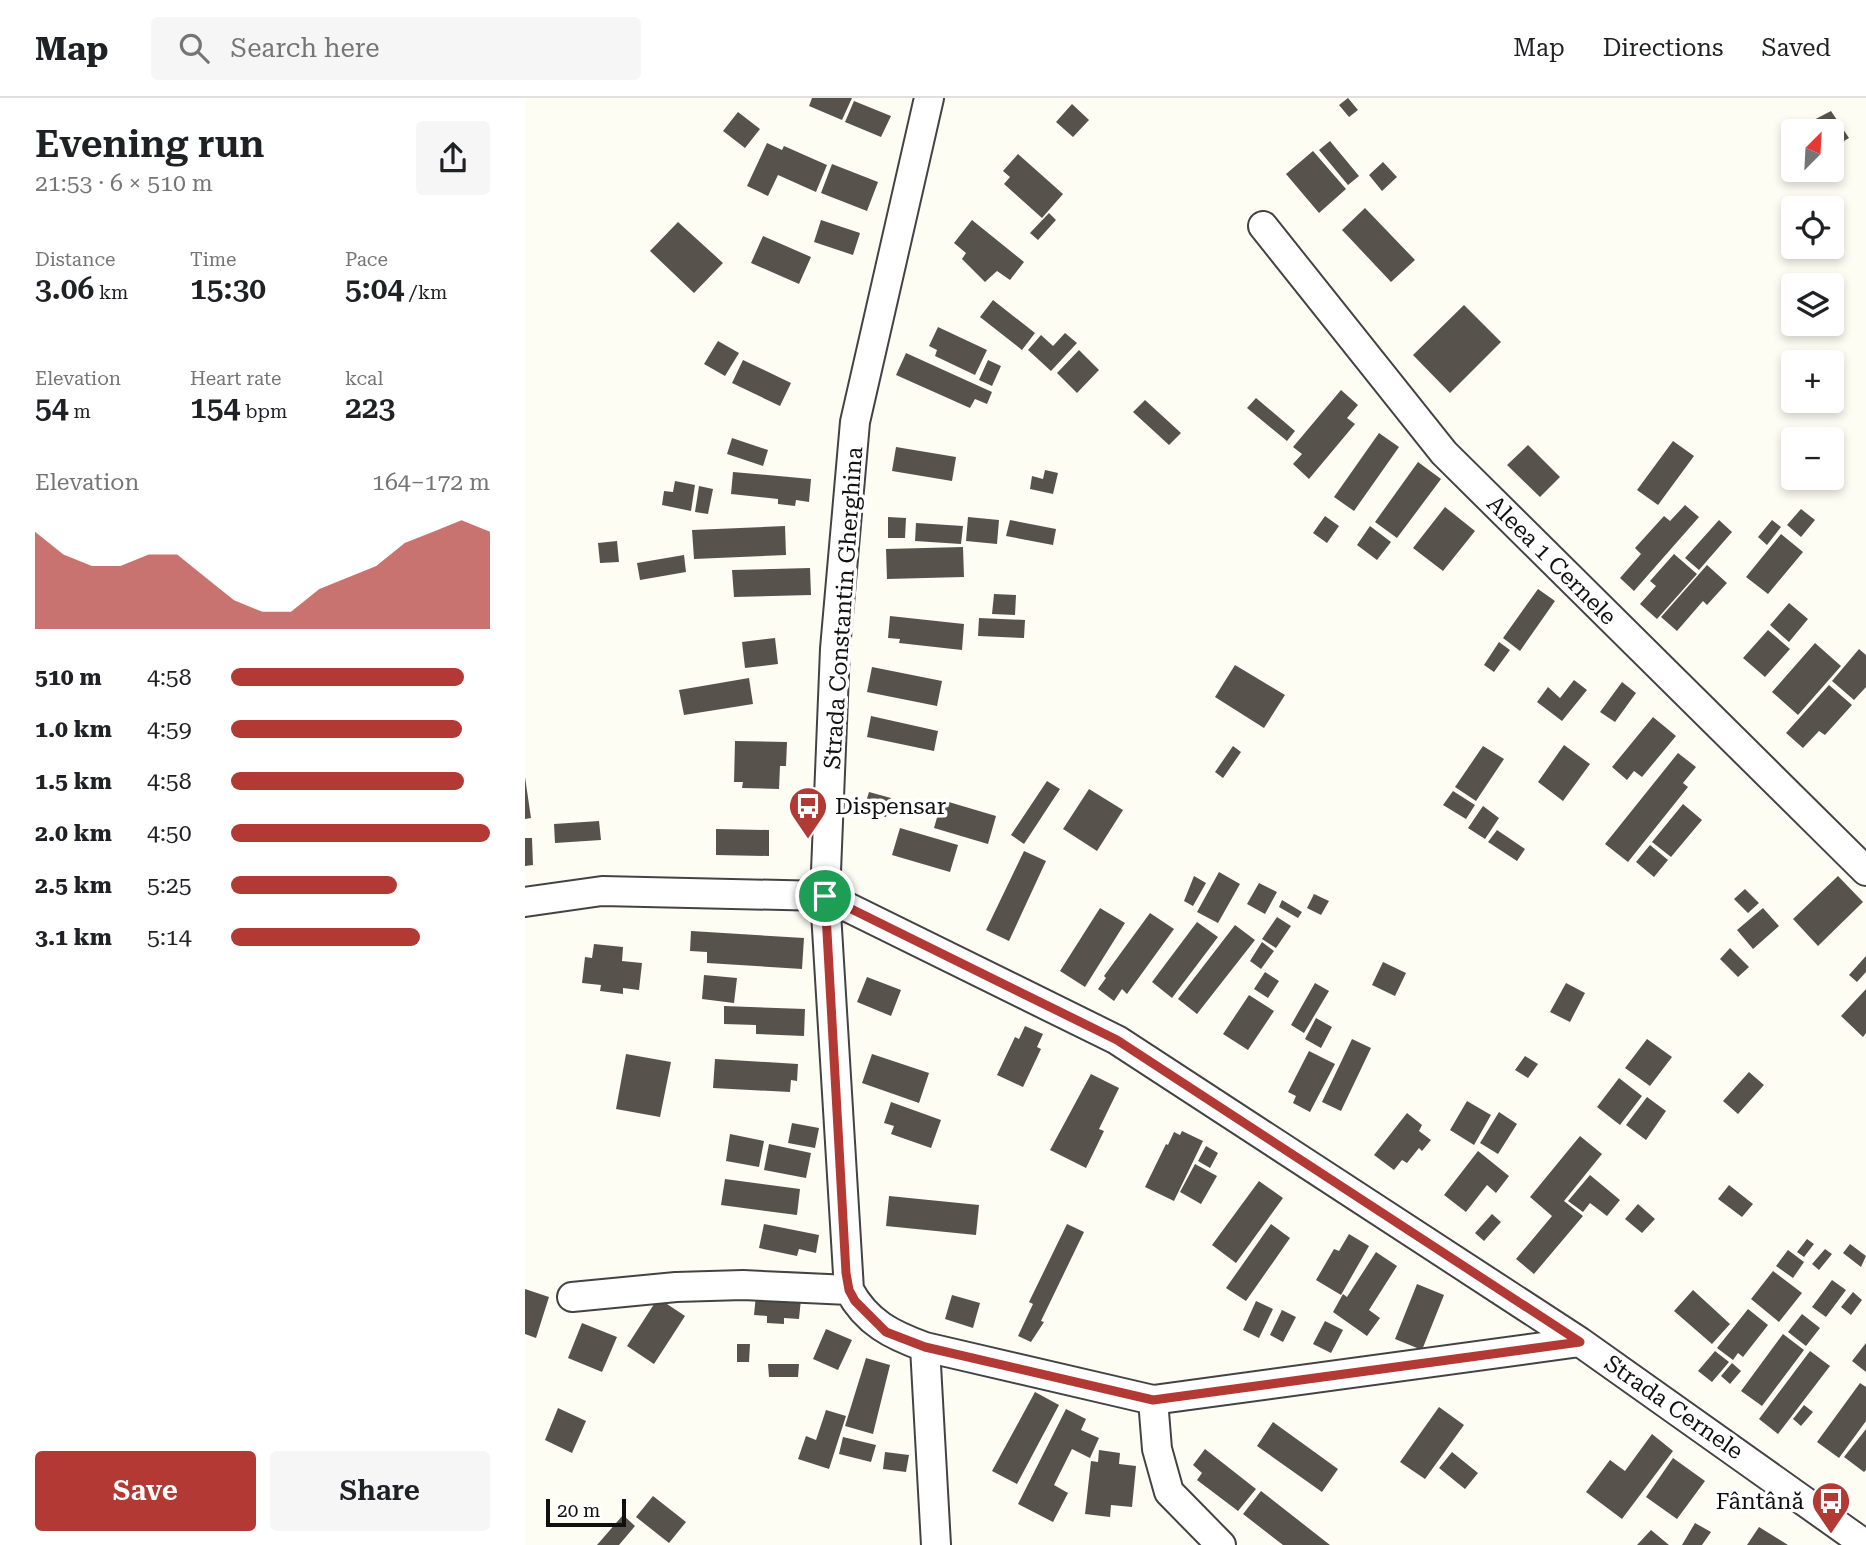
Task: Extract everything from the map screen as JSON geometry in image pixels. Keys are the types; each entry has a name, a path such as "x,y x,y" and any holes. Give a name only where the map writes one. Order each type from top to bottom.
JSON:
{"street":[{"name":"Strada Constantin Gherghina","path":"849,1290 825,896 835,649 855,422 929,98"},
{"name":"Aleea 1 Cernele","path":"1263,226 1444,453 1866,871"},
{"path":"525,902 602,891 825,896"},
{"name":"Strada Cernele","path":"825,896 1117,1040 1580,1342 1866,1545"},
{"path":"572,1297 689,1286 849,1290 855,1301 886,1332 925,1347 1153,1400 1580,1342"},
{"path":"925,1347 936,1545"},
{"path":"1153,1400 1157,1449 1169,1492 1221,1545"}],"building":[{"path":"812,98 852,98 842,120 809,106"},
{"path":"1348,98 1358,110 1349,117 1339,105"},
{"path":"854,101 891,116 881,137 845,122"},
{"path":"1072,104 1089,120 1073,137 1056,122"},
{"path":"1831,111 1836,119 1816,119"},
{"path":"738,112 760,129 745,148 723,131"},
{"path":"1330,141 1359,176 1348,185 1319,150"},
{"path":"767,143 782,150 784,146 827,165 816,192 778,175 768,196 747,186"},
{"path":"1313,151 1346,189 1319,213 1286,174"},
{"path":"1018,154 1063,194 1042,218 1004,184 1010,177 1003,171"},
{"path":"1383,162 1397,177 1382,191 1369,175"},
{"path":"832,164 878,182 867,211 821,193"},
{"path":"1365,208 1415,260 1391,282 1342,230"},
{"path":"1049,213 1056,220 1038,240 1030,233"},
{"path":"821,220 860,233 853,255 814,242"},
{"path":"972,220 1024,262 1010,280 997,271 985,282 962,259 966,253 954,243"},
{"path":"678,222 723,263 694,293 650,251"},
{"path":"763,236 811,257 799,284 751,263"},
{"path":"993,300 1035,333 1022,350 980,317"},
{"path":"1464,305 1501,342 1450,393 1413,355"},
{"path":"938,327 987,350 975,375 935,356 937,350 929,346"},
{"path":"1065,333 1077,343 1051,371 1028,350 1041,335 1053,346"},
{"path":"718,341 739,353 725,376 704,364"},
{"path":"1079,350 1099,370 1077,393 1057,373"},
{"path":"906,353 992,392 987,404 975,399 970,408 896,375"},
{"path":"743,360 791,383 780,406 732,383"},
{"path":"988,360 1001,366 992,386 979,380"},
{"path":"1341,390 1358,405 1347,418 1355,424 1309,479 1293,464 1302,454 1293,447"},
{"path":"1256,398 1295,431 1287,441 1247,408"},
{"path":"1145,400 1181,433 1169,445 1133,412"},
{"path":"1379,433 1399,447 1354,511 1334,497"},
{"path":"732,438 768,450 763,466 727,454"},
{"path":"1673,441 1694,456 1658,505 1637,490"},
{"path":"1528,445 1560,477 1540,497 1507,465"},
{"path":"896,447 956,457 952,481 892,471"},
{"path":"1418,462 1441,479 1397,538 1375,522"},
{"path":"1045,470 1058,473 1053,494 1030,489 1032,476 1043,479"},
{"path":"733,472 811,479 809,502 796,500 795,506 778,504 778,499 731,494"},
{"path":"675,481 695,485 691,511 662,505 664,491 673,492"},
{"path":"699,486 713,489 708,514 695,512"},
{"path":"1685,505 1699,517 1634,591 1620,578 1641,554 1635,548 1664,516 1670,521"},
{"path":"1445,507 1475,531 1443,571 1413,548"},
{"path":"1801,509 1815,520 1801,537 1787,525"},
{"path":"1325,516 1339,526 1327,543 1313,533"},
{"path":"888,517 906,518 905,538 888,538"},
{"path":"968,517 999,520 997,544 966,541"},
{"path":"1010,520 1056,529 1053,545 1006,536"},
{"path":"1719,520 1732,532 1699,570 1685,558"},
{"path":"1772,520 1781,527 1767,545 1758,537"},
{"path":"916,523 963,526 961,544 915,541"},
{"path":"785,526 786,555 694,559 692,530"},
{"path":"1370,526 1391,542 1377,560 1357,545"},
{"path":"1781,534 1803,552 1768,594 1746,577"},
{"path":"617,541 619,562 600,563 598,543"},
{"path":"963,547 964,577 887,579 886,549"},
{"path":"1674,554 1697,574 1657,619 1640,604 1656,586 1650,581"},
{"path":"684,555 686,572 640,580 637,563"},
{"path":"1707,565 1727,583 1707,605 1703,601 1677,631 1661,617"},
{"path":"810,568 811,595 734,597 732,570"},
{"path":"1538,589 1555,601 1520,651 1503,638"},
{"path":"994,594 1016,595 1015,615 992,614"},
{"path":"1789,603 1808,619 1789,642 1770,625"},
{"path":"890,616 964,624 962,650 899,643 900,639 888,638"},
{"path":"979,618 1025,620 1024,638 978,636"},
{"path":"1768,630 1790,649 1765,677 1743,658"},
{"path":"775,638 778,664 745,668 742,642"},
{"path":"1499,642 1510,650 1494,672 1484,665"},
{"path":"1815,643 1841,666 1798,715 1772,692"},
{"path":"1859,649 1866,655 1866,687 1854,700 1832,681"},
{"path":"1235,665 1285,695 1264,728 1215,697"},
{"path":"872,667 942,681 937,706 867,692"},
{"path":"749,678 753,704 684,715 679,690"},
{"path":"1574,680 1587,690 1562,721 1537,702 1548,687 1560,698"},
{"path":"1622,682 1636,693 1615,722 1600,712"},
{"path":"1829,685 1852,705 1825,735 1819,731 1803,748 1786,733"},
{"path":"871,716 938,731 934,751 867,737"},
{"path":"1653,717 1676,736 1642,777 1634,771 1627,780 1612,767"},
{"path":"735,741 787,742 786,766 780,766 779,789 742,788 743,782 734,782"},
{"path":"1564,745 1590,764 1563,801 1538,782"},
{"path":"1233,746 1241,752 1223,778 1215,772"},
{"path":"1483,746 1504,759 1476,801 1455,787"},
{"path":"1678,753 1696,767 1683,783 1688,787 1628,862 1605,844"},
{"path":"525,777 531,818 525,819"},
{"path":"1047,781 1060,789 1024,844 1011,835"},
{"path":"1089,789 1123,810 1097,851 1063,829"},
{"path":"1453,791 1475,805 1466,819 1443,805"},
{"path":"869,792 891,798 886,817 863,811"},
{"path":"942,800 996,816 988,844 934,828"},
{"path":"1683,804 1702,820 1671,857 1652,842"},
{"path":"1483,806 1499,818 1485,839 1468,828"},
{"path":"599,821 601,840 555,843 554,824"},
{"path":"900,828 958,845 950,872 892,855"},
{"path":"716,829 769,830 769,856 716,855"},
{"path":"1497,830 1525,849 1517,861 1488,842"},
{"path":"525,838 532,838 533,865 525,866"},
{"path":"1650,845 1668,860 1654,877 1636,862"},
{"path":"1024,851 1046,861 1009,941 986,930"},
{"path":"1219,872 1240,884 1218,923 1197,912"},
{"path":"1194,876 1206,883 1193,906 1184,901"},
{"path":"1838,876 1863,902 1818,946 1793,919"},
{"path":"1259,883 1277,892 1265,914 1247,904"},
{"path":"1745,889 1759,903 1748,913 1734,899"},
{"path":"1314,894 1329,901 1321,915 1307,908"},
{"path":"1282,900 1302,912 1298,918 1279,907"},
{"path":"1100,908 1125,923 1085,987 1060,971"},
{"path":"1763,908 1779,926 1753,949 1737,930"},
{"path":"1150,913 1174,929 1127,994 1122,989 1114,1001 1098,989 1106,978 1104,976"},
{"path":"1277,917 1291,926 1276,948 1262,939"},
{"path":"1197,922 1218,937 1172,998 1152,982"},
{"path":"1235,925 1255,940 1197,1014 1178,999"},
{"path":"691,931 804,938 802,969 707,963 707,952 690,951"},
{"path":"1262,942 1274,951 1261,969 1250,961"},
{"path":"594,944 623,947 622,961 642,963 639,990 623,988 623,994 600,991 601,985 582,983 585,957 592,958"},
{"path":"1730,948 1749,967 1738,977 1720,959"},
{"path":"1866,956 1866,972 1857,982 1849,975"},
{"path":"1383,962 1406,973 1395,996 1372,985"},
{"path":"1265,972 1279,981 1268,998 1254,989"},
{"path":"704,975 737,978 734,1003 702,999"},
{"path":"867,977 901,990 891,1016 857,1002"},
{"path":"1315,983 1329,991 1304,1033 1291,1025"},
{"path":"1566,983 1585,993 1570,1022 1550,1012"},
{"path":"1866,989 1866,1033 1863,1037 1841,1016"},
{"path":"1249,995 1274,1011 1248,1050 1223,1034"},
{"path":"724,1006 805,1009 804,1036 756,1034 756,1025 724,1024"},
{"path":"1316,1018 1332,1027 1321,1048 1305,1039"},
{"path":"1025,1026 1043,1034 1037,1047 1041,1049 1023,1087 997,1075 1015,1037 1019,1039"},
{"path":"1352,1039 1371,1048 1341,1111 1322,1102"},
{"path":"1647,1039 1672,1057 1650,1086 1625,1068"},
{"path":"1309,1051 1335,1064 1310,1112 1293,1103 1296,1096 1288,1092"},
{"path":"626,1054 671,1062 660,1117 616,1109"},
{"path":"872,1054 929,1073 919,1103 862,1083"},
{"path":"1525,1056 1538,1064 1528,1078 1515,1070"},
{"path":"715,1059 798,1064 797,1081 791,1080 790,1092 713,1088"},
{"path":"1749,1072 1764,1085 1738,1114 1723,1101"},
{"path":"1091,1074 1119,1088 1099,1129 1104,1131 1086,1168 1050,1150"},
{"path":"1619,1078 1642,1096 1620,1125 1597,1107"},
{"path":"1647,1097 1666,1111 1646,1140 1626,1125"},
{"path":"1467,1101 1491,1115 1474,1145 1450,1130"},
{"path":"891,1102 941,1120 931,1148 891,1134 894,1126 884,1123"},
{"path":"1499,1112 1517,1124 1498,1154 1480,1143"},
{"path":"1407,1113 1422,1125 1419,1131 1431,1140 1422,1151 1419,1148 1407,1163 1402,1160 1394,1170 1374,1155"},
{"path":"792,1123 819,1128 815,1148 788,1143"},
{"path":"1182,1131 1203,1141 1174,1201 1145,1187 1166,1144 1168,1145 1174,1132 1180,1135"},
{"path":"730,1134 764,1141 759,1167 726,1161"},
{"path":"1580,1136 1602,1154 1564,1201 1583,1216 1534,1274 1516,1259 1552,1216 1530,1197"},
{"path":"769,1144 811,1153 806,1178 764,1170"},
{"path":"1206,1146 1218,1153 1210,1168 1198,1161"},
{"path":"1478,1151 1509,1176 1496,1193 1487,1185 1466,1212 1444,1195"},
{"path":"1195,1164 1217,1176 1201,1204 1180,1192"},
{"path":"1590,1175 1620,1200 1607,1216 1590,1203 1583,1212 1568,1201"},
{"path":"725,1179 800,1189 797,1215 721,1205"},
{"path":"1259,1181 1283,1198 1236,1263 1212,1245"},
{"path":"1729,1185 1753,1204 1742,1217 1718,1199"},
{"path":"889,1196 979,1205 976,1235 886,1226"},
{"path":"1638,1204 1655,1219 1642,1233 1625,1219"},
{"path":"1492,1214 1501,1222 1484,1241 1475,1233"},
{"path":"764,1224 819,1235 816,1253 799,1249 797,1256 759,1248"},
{"path":"1067,1224 1084,1232 1041,1321 1044,1322 1031,1342 1018,1336 1033,1304 1029,1302"},
{"path":"1271,1224 1290,1238 1246,1301 1226,1288"},
{"path":"1349,1234 1369,1246 1341,1295 1316,1280 1334,1249 1339,1251"},
{"path":"1807,1239 1814,1244 1804,1257 1797,1252"},
{"path":"1850,1244 1866,1256 1861,1267 1843,1253"},
{"path":"1825,1249 1832,1254 1819,1270 1812,1264"},
{"path":"1788,1250 1804,1262 1793,1278 1776,1266"},
{"path":"1376,1252 1397,1266 1369,1310 1380,1318 1367,1336 1333,1312 1343,1294 1347,1297"},
{"path":"1773,1271 1802,1293 1779,1322 1751,1299"},
{"path":"1832,1280 1846,1290 1826,1317 1812,1307"},
{"path":"1417,1284 1444,1295 1422,1350 1395,1339"},
{"path":"525,1289 549,1297 536,1338 525,1334"},
{"path":"1693,1290 1730,1324 1712,1344 1674,1311"},
{"path":"1853,1292 1862,1300 1851,1315 1841,1307"},
{"path":"756,1295 801,1299 799,1319 784,1318 784,1324 767,1323 767,1316 754,1315"},
{"path":"952,1295 980,1303 973,1328 945,1319"},
{"path":"658,1298 685,1316 654,1364 627,1346"},
{"path":"1256,1301 1273,1309 1259,1338 1243,1330"},
{"path":"1748,1309 1768,1325 1743,1357 1738,1353 1733,1360 1717,1348"},
{"path":"1282,1310 1296,1317 1283,1342 1270,1335"},
{"path":"1802,1314 1820,1328 1806,1346 1788,1332"},
{"path":"1325,1321 1343,1330 1331,1353 1313,1344"},
{"path":"582,1323 617,1337 602,1372 568,1358"},
{"path":"826,1329 852,1340 838,1370 813,1359"},
{"path":"1783,1334 1804,1350 1762,1406 1741,1391"},
{"path":"1866,1343 1866,1372 1852,1361"},
{"path":"737,1344 750,1344 749,1362 737,1362"},
{"path":"1715,1351 1729,1362 1712,1382 1698,1371"},
{"path":"1810,1351 1830,1366 1778,1434 1759,1419"},
{"path":"866,1358 890,1365 873,1434 845,1426"},
{"path":"1732,1363 1741,1371 1730,1384 1721,1376"},
{"path":"768,1364 799,1364 798,1377 769,1377"},
{"path":"1860,1383 1866,1387 1866,1421 1839,1458 1817,1442"},
{"path":"1035,1392 1059,1405 1017,1484 992,1471"},
{"path":"1804,1405 1813,1412 1801,1426 1793,1419"},
{"path":"1439,1407 1464,1425 1425,1479 1400,1462"},
{"path":"558,1408 586,1421 572,1453 545,1440"},
{"path":"1066,1409 1086,1419 1081,1430 1099,1438 1090,1458 1072,1449 1054,1485 1068,1493 1053,1522 1018,1504"},
{"path":"826,1410 846,1416 829,1469 798,1459 806,1436 816,1440"},
{"path":"1273,1422 1338,1469 1322,1492 1257,1446"},
{"path":"1866,1429 1866,1470 1864,1472 1844,1457"},
{"path":"1652,1434 1673,1451 1622,1519 1586,1492 1610,1460 1625,1471"},
{"path":"843,1437 876,1445 871,1462 839,1454"},
{"path":"1205,1449 1256,1489 1238,1511 1197,1480 1202,1473 1193,1465"},
{"path":"1099,1450 1120,1453 1119,1464 1136,1466 1132,1507 1111,1505 1110,1517 1085,1514 1091,1461 1098,1462"},
{"path":"885,1452 909,1455 906,1472 883,1469"},
{"path":"1452,1452 1478,1473 1465,1489 1439,1468"},
{"path":"1673,1458 1705,1481 1677,1519 1646,1497"},
{"path":"1261,1491 1330,1545 1283,1545 1243,1514"},
{"path":"653,1496 686,1522 669,1543 636,1517"},
{"path":"623,1515 635,1526 619,1545 597,1545"},
{"path":"1695,1523 1711,1532 1702,1545 1682,1545"},
{"path":"1759,1527 1788,1545 1747,1545"},
{"path":"1651,1530 1669,1545 1637,1545"}],"place":[{"name":"Dispensar","path":"808,840"},
{"name":"Fântână","path":"1831,1535"}],"route":[{"path":"825,896 1117,1040 1580,1342 1153,1400 925,1347 886,1332 855,1301 849,1290 846,1273 825,896"}]}
